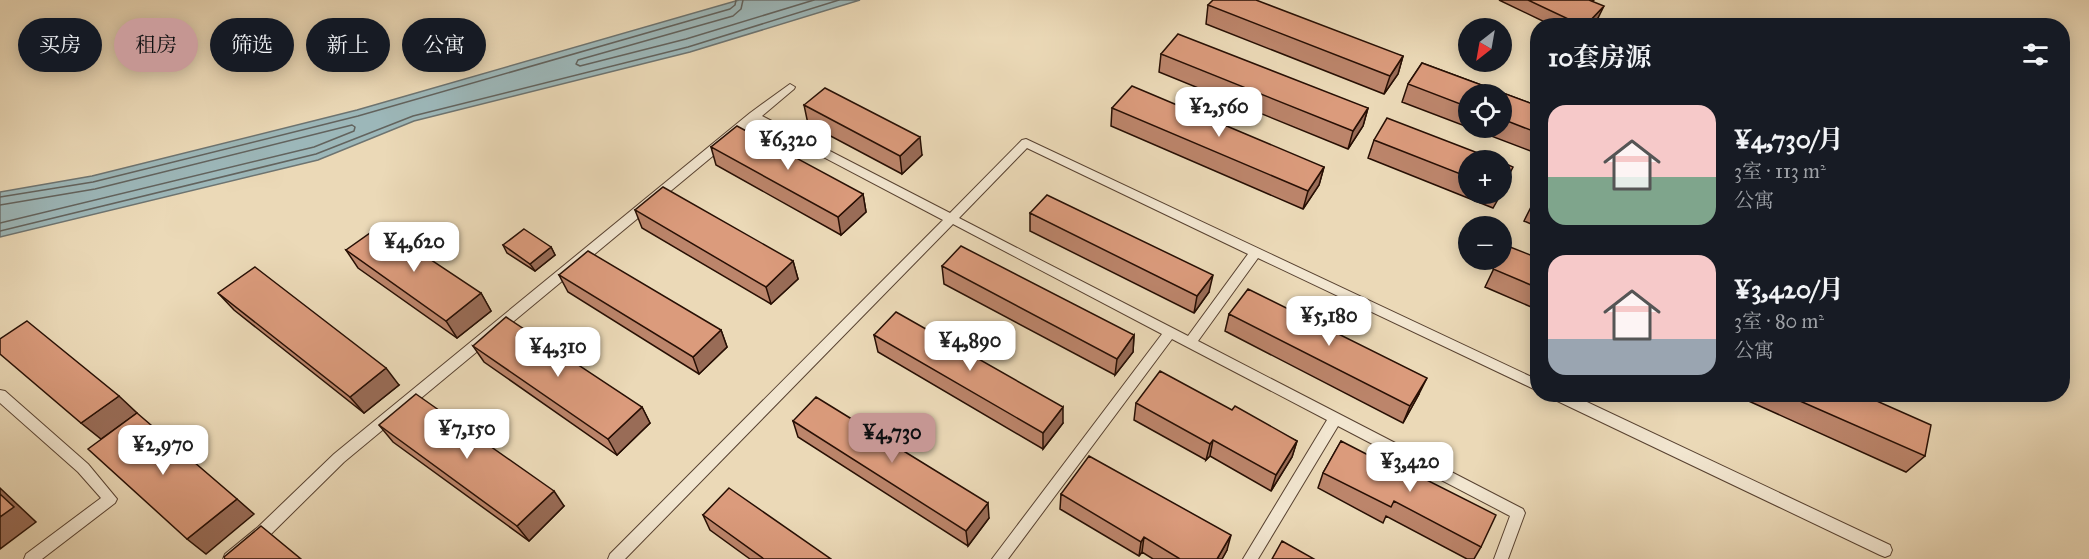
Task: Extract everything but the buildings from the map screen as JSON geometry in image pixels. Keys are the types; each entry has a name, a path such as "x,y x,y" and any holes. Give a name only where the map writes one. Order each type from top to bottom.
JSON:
{"lane":[{"path":"230,559 262,532 339,458 790,87"},
{"path":"754,116 950,220 1518,513 1501,559"},
{"path":"615,559 1026,143 1530,382"},
{"path":"1190,343 1256,252"},
{"path":"999,559 1170,333"},
{"path":"0,395 83,468 110,499 31,559"},
{"path":"1573,402 1885,550"},
{"path":"1250,559 1336,418"}],"water":[{"path":"739,0 860,0 690,52 414,121 318,160 0,237 0,192 92,176 357,110"}]}
